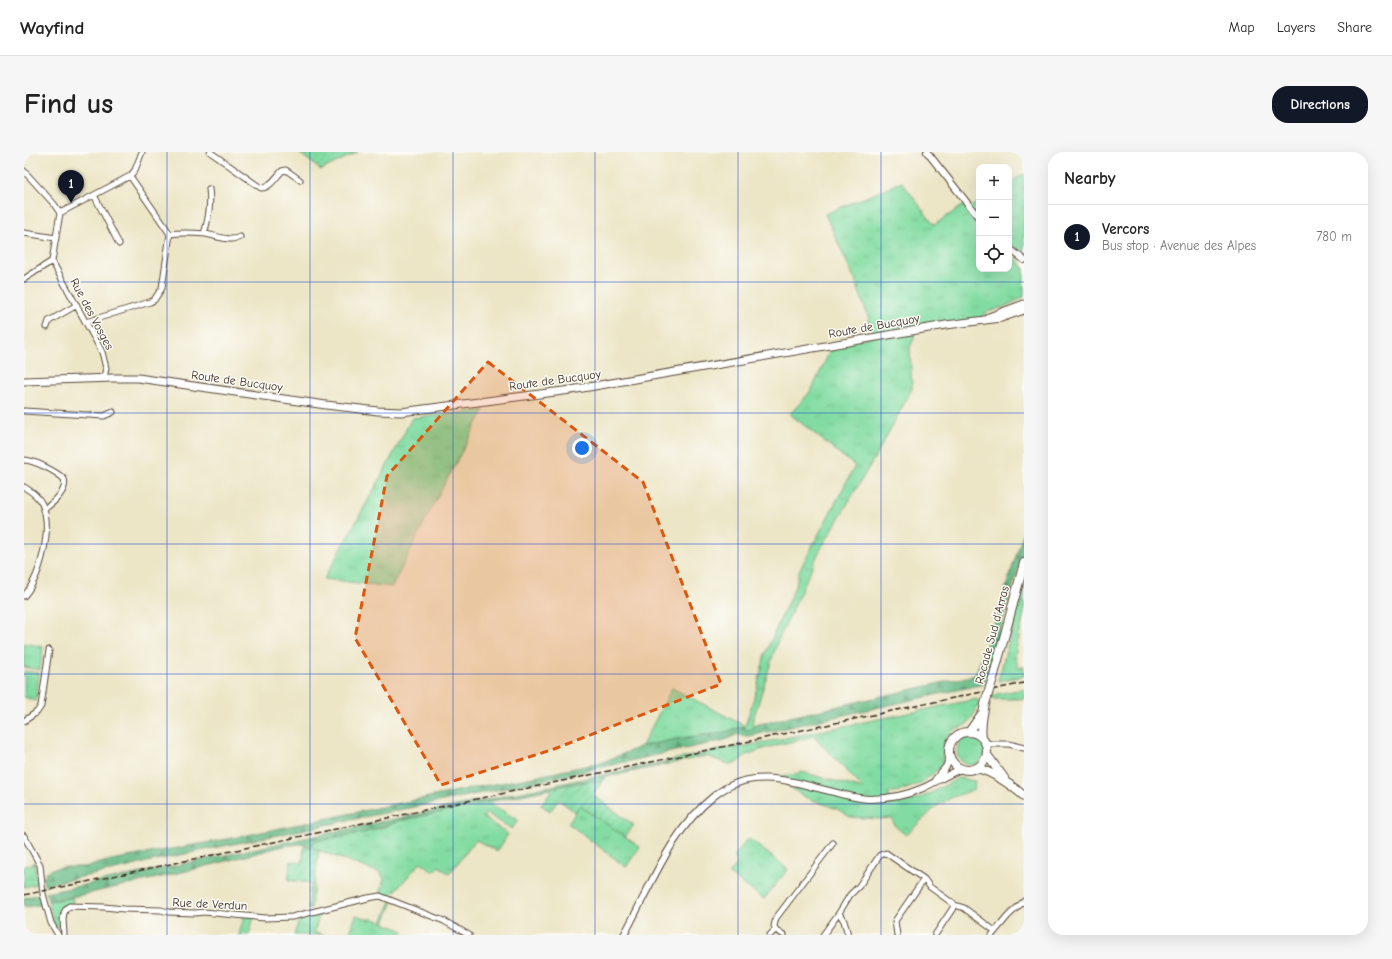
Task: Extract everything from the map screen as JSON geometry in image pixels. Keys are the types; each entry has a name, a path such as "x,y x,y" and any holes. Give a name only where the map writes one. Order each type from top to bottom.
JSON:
{"main road":[{"path":"977,321 1024,304"},
{"path":"977,321 1001,318 1024,310"},
{"name":"Route de Bucquoy","path":"24,382 134,378 378,411 400,412 570,390 830,344 977,321"},
{"name":"Rocade Sud d'Arras","path":"983,739 981,732 983,712 1024,563"},
{"name":"Rocade Sud d'Arras","path":"969,732 983,712"},
{"path":"969,732 978,735 983,739 987,753 985,760 977,768 969,770 961,769 956,766 950,757 950,747 952,742 959,735 969,732"},
{"path":"987,753 1007,782"},
{"path":"977,768 1007,782 1024,796"}],"street":[{"path":"60,213 130,176 135,170 142,152"},
{"path":"210,152 264,189 282,171 286,170 300,180"},
{"path":"927,152 976,214"},
{"path":"24,171 60,213 52,261 24,279"},
{"path":"86,322 154,300 162,288 170,234 130,176"},
{"path":"204,234 210,195 209,189"},
{"path":"94,195 119,244"},
{"path":"170,234 179,232 204,234 233,239 240,237"},
{"path":"24,233 56,238"},
{"path":"1012,250 1024,260"},
{"name":"Rue des Vosges","path":"52,261 104,356 106,368 104,378"},
{"path":"47,327 49,321 77,305"},
{"path":"24,411 104,416 113,412"},
{"path":"24,460 29,460 54,472 64,479 65,487 55,501 43,510"},
{"path":"24,487 33,493 41,503 45,516 45,539 42,558 37,573 24,596"},
{"path":"24,721 37,712 41,706 49,650"},
{"path":"983,739 990,744 1009,744 1024,748"},
{"path":"987,753 991,747 996,744"},
{"path":"934,782 946,767 950,757"},
{"path":"624,935 668,851 691,820 714,796 730,786 756,778 778,778 843,795 871,799 896,797 923,788 961,769"},
{"path":"24,836 40,865 43,894 51,923 58,935"},
{"path":"784,935 776,930 774,926 776,918 833,843"},
{"path":"823,935 850,895 859,886 880,855 886,853 924,879 930,887 956,905 964,908 994,933 1008,916 1024,901"},
{"path":"897,935 895,921 924,879"},
{"name":"Rue de Verdun","path":"64,935 63,915 64,911 69,906 161,910 168,912 204,912 223,915 282,918 292,917 380,896 444,921 469,935"},
{"path":"935,935 956,905"},
{"path":"839,913 844,921 848,935"},
{"path":"770,935 776,930"}],"highlighted area":[{"path":"488,362 643,482 721,684 554,749 441,785 355,638 387,476"}],"green space":[{"path":"298,152 358,152 321,170"},
{"path":"1024,174 1024,252 1012,248 1012,181"},
{"path":"902,182 934,225 967,203 971,207 976,204 976,272 1012,272 1012,254 1024,268 1024,297 1004,307 987,312 977,321 915,330 910,348 912,389 878,452 819,552 777,643 752,723 755,725 749,730 744,729 757,688 765,654 796,584 799,571 855,466 790,414 811,391 830,351 830,345 866,338 873,331 855,280 825,214"},
{"path":"484,410 429,513 392,587 324,579 412,418"},
{"path":"1024,531 1024,549 984,684 749,736 741,736 738,734 725,740 535,782 151,861 44,885 43,877 46,875 46,872 52,869 64,867 85,867 111,860 238,837 477,787 534,777 603,762 642,746 694,736 722,733 745,726 744,729 749,730 755,725 975,675 993,627"},
{"path":"1024,584 1024,614 1015,655 1018,667 1024,667 1024,676 998,681"},
{"path":"24,643 43,647 40,670 24,667"},
{"path":"24,671 39,673 36,701 24,697"},
{"path":"672,688 745,726 722,733 694,736 642,746"},
{"path":"1024,689 1024,699 993,699 992,695"},
{"path":"977,699 979,704 970,721 947,736 943,749 943,763 937,770 919,784 889,793 889,805 910,801 925,796 959,778 975,781 974,790 953,797 938,805 906,835 896,827 891,818 878,819 850,817 837,809 805,797 775,777 802,772 864,789 814,736 769,747 746,755 735,764 729,764 706,756 665,765 668,761 729,748 746,746"},
{"path":"971,737 981,741 985,751 981,761 971,765 961,761 957,751 961,741"},
{"path":"668,761 665,765 605,777 601,783 595,781 578,783 399,821 367,832 316,841 310,847 300,844 283,846 180,873 66,898 48,901 46,893"},
{"path":"595,781 601,783 593,795 634,825 625,837 580,806 575,812 559,800 550,811 541,805 550,793 551,788"},
{"path":"488,802 518,820 512,829 486,813 484,818 508,834 497,851 476,840 449,874 439,866 433,872 421,862 388,899 380,896 384,879 380,873 310,847 316,841 384,827 399,821"},
{"path":"580,806 640,847 626,867 568,823"},
{"path":"748,838 788,869 764,899 729,874 738,862 734,857"},
{"path":"304,847 319,850 311,909 308,910 311,883 288,880 291,861 302,863"},
{"path":"34,862 37,884 24,887 24,866 32,865"},
{"path":"40,894 41,905 24,907 24,898"},
{"path":"73,898 72,904 68,904 63,908 61,918 62,925 57,927 55,926 48,901"},
{"path":"391,901 393,901 384,923 404,931 402,935 349,935 356,915 382,922"},
{"path":"320,914 314,932 323,935 294,935 299,920"},
{"path":"244,916 254,917 249,935 239,935"}],"railway":[{"path":"24,895 1024,683"}],"place":[{"name":"Vercors","path":"71,203"}]}
